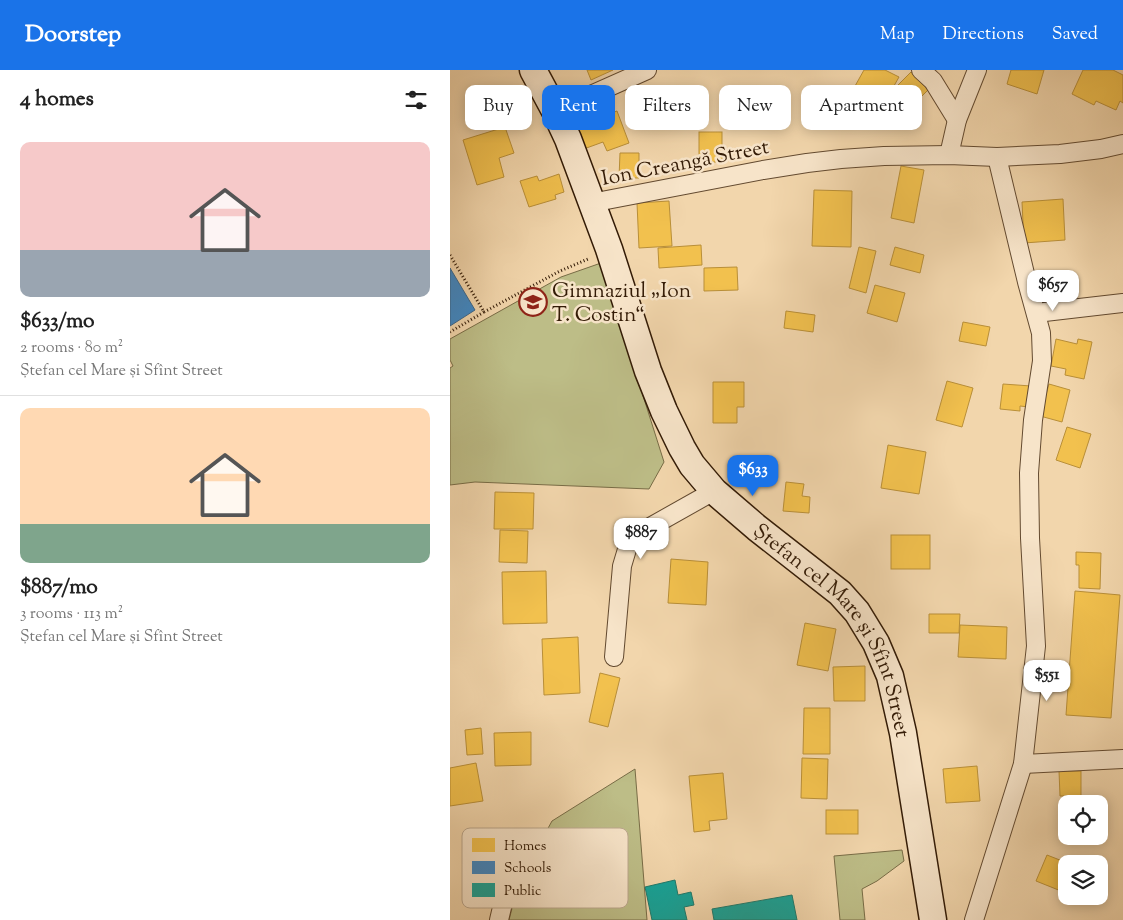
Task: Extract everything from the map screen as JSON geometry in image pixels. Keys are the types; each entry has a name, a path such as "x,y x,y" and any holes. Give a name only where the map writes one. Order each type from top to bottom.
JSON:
{"street":[{"name":"Ștefan cel Mare și Sfînt Street","path":"533,70 542,86"},
{"path":"614,85 647,70"},
{"path":"921,70 933,81 957,120"},
{"path":"949,155 957,120 977,70"},
{"name":"Ștefan cel Mare și Sfînt Street","path":"564,130 609,249 648,371 664,412 692,465 714,491 840,593 857,612 876,643 890,676 903,733 933,920"},
{"name":"Ion Creangă Street","path":"591,203 701,181 841,158 949,155 997,157 1060,154 1123,144"},
{"path":"974,920 1023,764 1036,646 1030,538 1029,473 1033,420 1042,361 1041,333 997,157"},
{"path":"1036,313 1123,303"},
{"path":"614,657 622,566 628,546 643,531 714,491"},
{"path":"1023,764 1123,759"}],"path":[{"path":"450,332 560,271 609,249"},
{"path":"450,255 484,312"}],"green space":[{"name":"Gimnaziul „Ion T. Costin“","path":"601,263 664,462 649,489 475,482 450,485 450,368 453,366 450,360 450,339 561,277"},
{"path":"635,769 647,920 509,920 512,908 628,908 628,828 548,828 552,821"},
{"path":"902,850 904,861 877,881 862,889 865,920 840,920 834,856"}],"building: Homes":[{"path":"587,70 613,70 591,80"},
{"path":"864,70 885,70 899,77 894,85 856,85"},
{"path":"1011,70 1044,70 1037,94 1007,84"},
{"path":"1083,70 1113,70 1123,75 1123,103 1120,101 1116,110 1096,101 1094,105 1072,94"},
{"path":"911,72 928,90 922,96 922,85 898,85"},
{"path":"617,111 629,143 607,151 603,142 581,150 574,130 615,130 615,112"},
{"path":"495,130 506,130 514,153 499,158 504,177 477,185 463,140"},
{"path":"699,132 722,132 722,162 699,162"},
{"path":"620,153 639,153 639,178 619,178"},
{"path":"901,166 924,170 914,223 891,218"},
{"path":"559,174 564,192 555,195 556,199 529,207 520,181 537,176 539,181"},
{"path":"814,190 852,191 851,247 812,246"},
{"path":"1063,199 1065,240 1024,243 1022,202"},
{"path":"669,201 672,246 639,248 637,203"},
{"path":"701,245 702,265 659,268 658,248"},
{"path":"859,247 876,251 866,293 849,288"},
{"path":"895,247 924,255 920,273 890,265"},
{"path":"737,267 738,290 704,291 704,268"},
{"path":"875,285 905,293 897,322 867,313"},
{"path":"786,311 815,315 813,332 784,328"},
{"path":"963,322 990,327 986,346 959,341"},
{"path":"1056,339 1077,344 1078,339 1092,342 1084,379 1065,375 1066,369 1051,366"},
{"path":"947,381 973,388 962,427 936,420"},
{"path":"713,382 744,382 744,407 737,407 737,423 713,423"},
{"path":"1003,384 1031,386 1029,407 1020,406 1020,411 1000,409"},
{"path":"1049,384 1070,390 1062,422 1040,416"},
{"path":"1067,427 1091,434 1080,468 1056,460"},
{"path":"888,445 926,452 919,494 881,488"},
{"path":"786,482 804,484 802,496 810,497 809,513 783,511"},
{"path":"495,492 534,493 533,529 494,529"},
{"path":"500,530 528,531 527,563 499,562"},
{"path":"891,535 930,535 930,569 891,569"},
{"path":"1076,552 1101,553 1100,589 1079,588 1079,565 1076,565"},
{"path":"671,559 708,562 706,605 668,603"},
{"path":"546,571 547,623 503,624 502,572"},
{"path":"1075,591 1120,595 1111,718 1066,715"},
{"path":"929,614 960,614 959,633 929,633"},
{"path":"805,623 836,629 828,671 797,665"},
{"path":"960,625 1007,627 1006,659 958,657"},
{"path":"578,637 580,693 544,695 542,639"},
{"path":"865,666 865,701 834,701 833,667"},
{"path":"600,673 620,678 608,727 589,722"},
{"path":"804,708 830,708 830,754 803,754"},
{"path":"481,728 483,754 467,755 465,730"},
{"path":"531,732 531,765 495,766 494,733"},
{"path":"802,758 828,759 827,799 801,798"},
{"path":"476,763 483,801 450,806 450,768"},
{"path":"977,766 980,801 946,803 943,769"},
{"path":"1059,771 1081,771 1081,795 1060,795"},
{"path":"723,773 727,819 709,821 710,830 694,832 689,776"},
{"path":"826,810 858,810 858,834 826,834"},
{"path":"1047,855 1058,859 1058,890 1036,881"}],"building: Schools":[{"path":"450,268 475,310 450,326"}],"building: Public":[{"path":"675,880 678,895 691,892 694,905 684,907 687,920 652,920 645,887"},
{"path":"792,895 797,920 714,920 712,909"}],"place":[{"name":"Gimnaziul „Ion T. Costin“","path":"533,302"}]}
